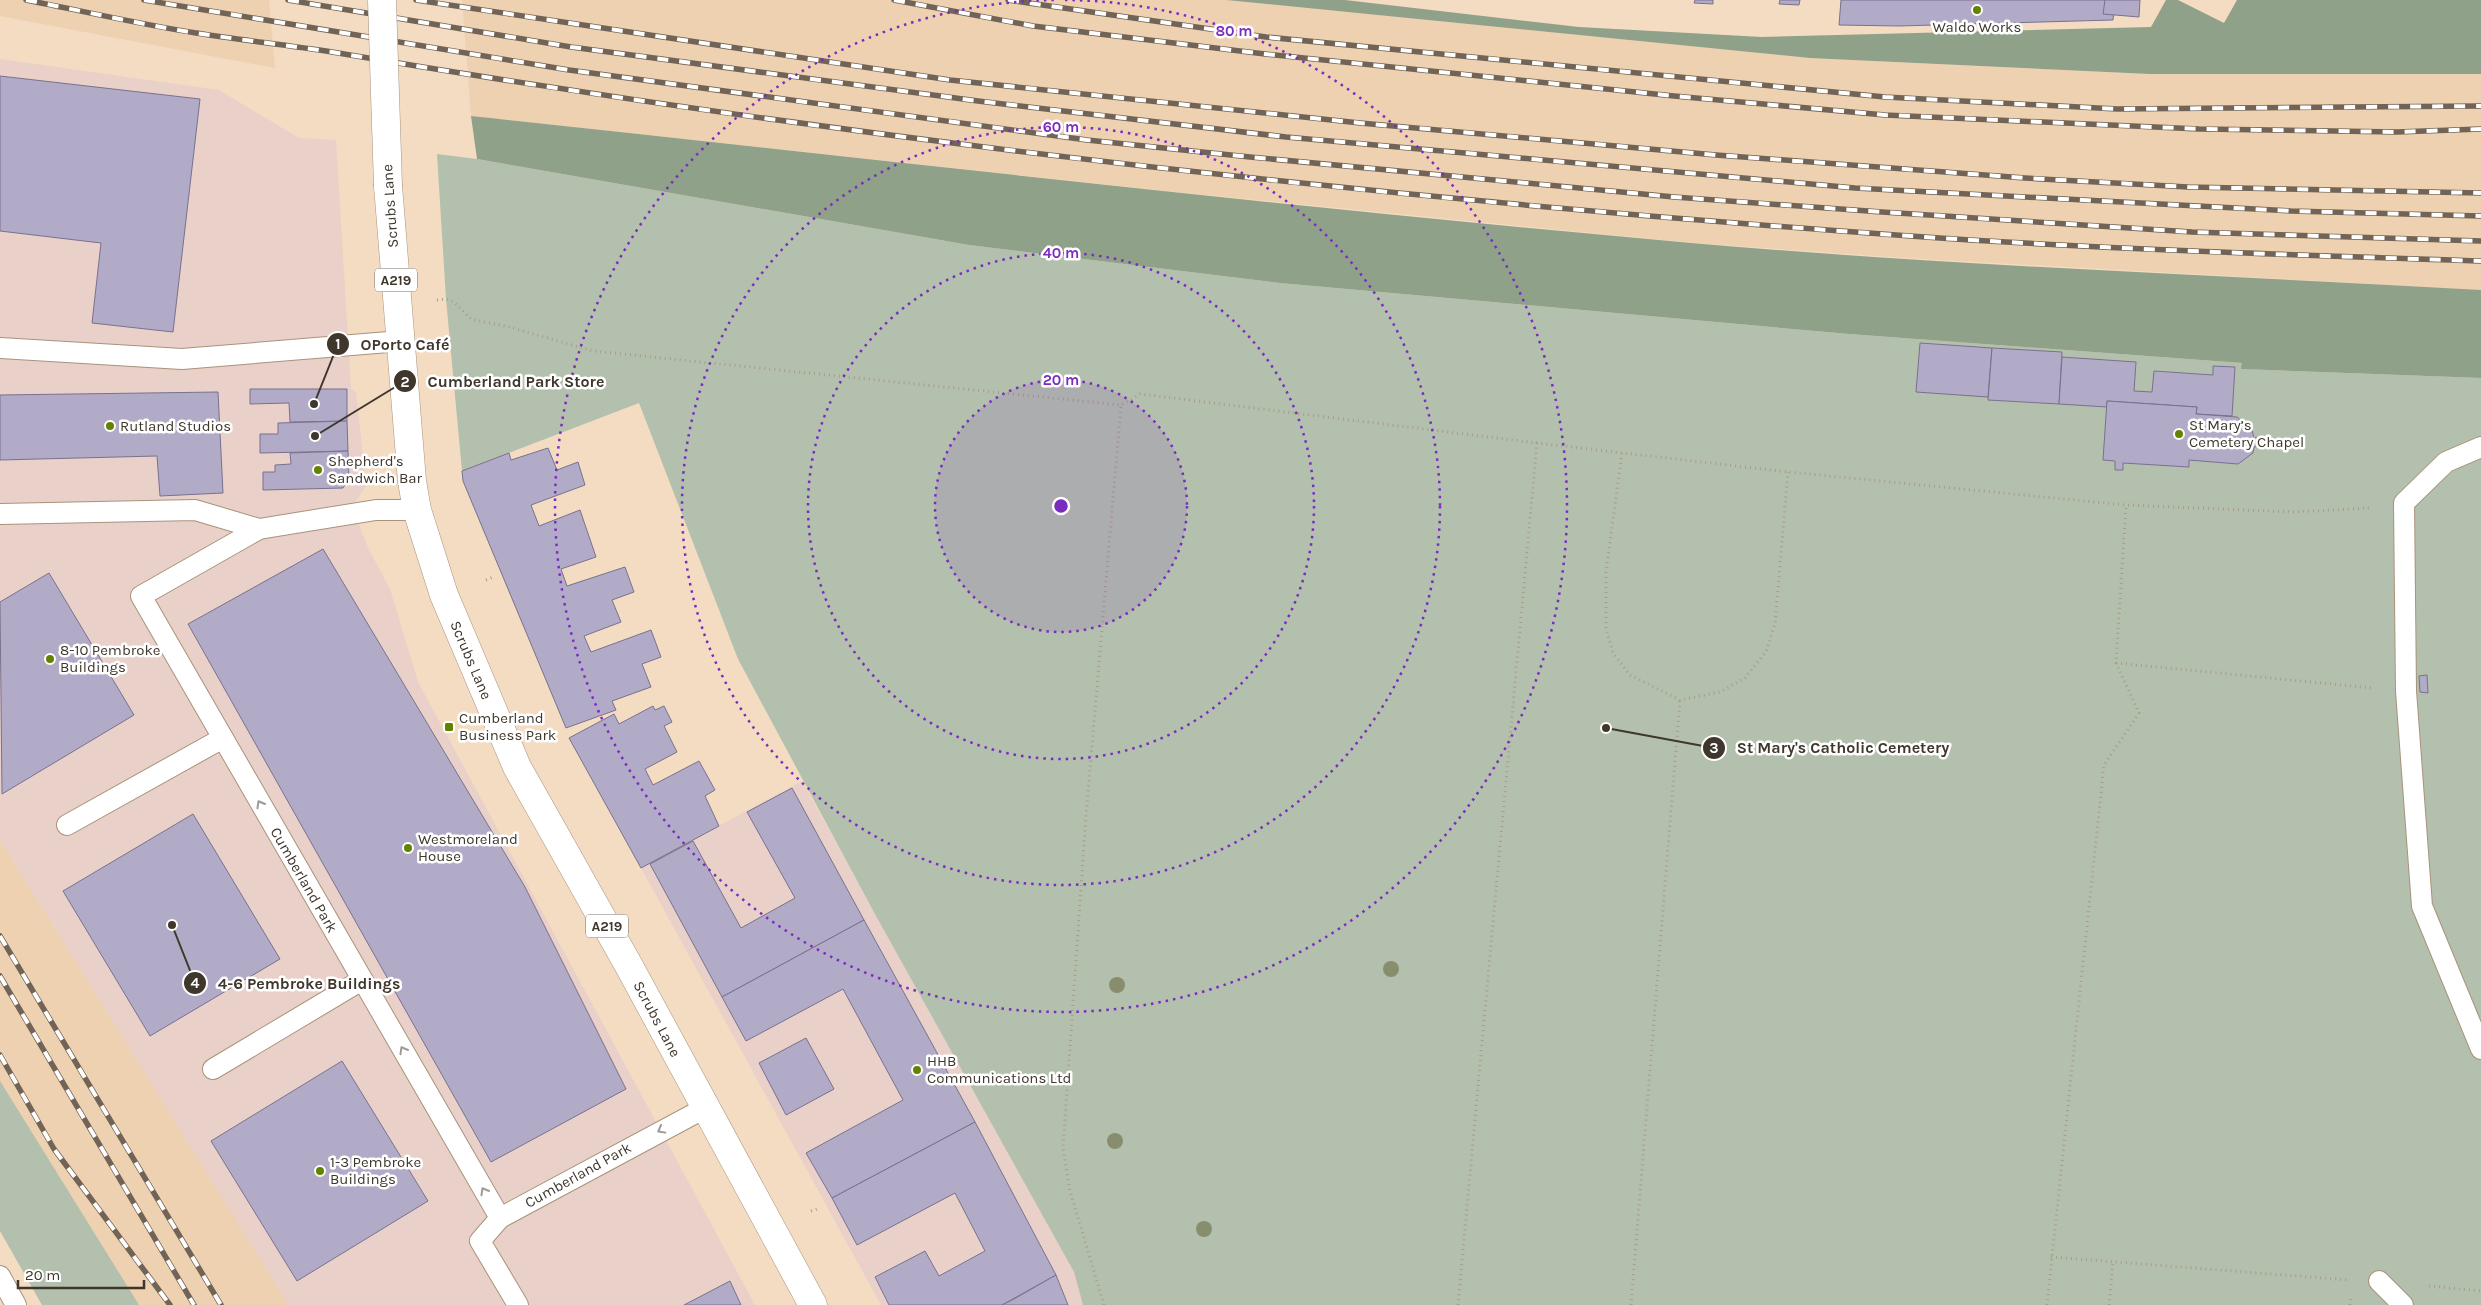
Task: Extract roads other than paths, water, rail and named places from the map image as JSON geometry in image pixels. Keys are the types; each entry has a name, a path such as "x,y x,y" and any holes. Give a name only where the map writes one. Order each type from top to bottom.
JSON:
{"main road":[{"name":"Scrubs Lane","path":"382,0 388,186 412,482 417,510 444,595 517,767 629,966 813,1305"}],"lane":[{"path":"0,348 182,359 401,342"},
{"path":"2481,447 2446,462 2404,503 2406,691 2422,906 2481,1050"},
{"path":"0,514 195,510 259,529"},
{"name":"Cumberland Park","path":"417,510 376,510 259,529 141,596 500,1218 705,1108"},
{"path":"67,825 223,738"},
{"path":"213,1069 362,980"},
{"path":"500,1218 480,1241 518,1305"},
{"path":"0,1276 16,1305"},
{"path":"2379,1282 2403,1305"}],"railway":[{"path":"26,0 196,33 332,52 528,84 725,113 921,139 1316,185 1712,221 1981,241 2267,254 2481,261"},
{"path":"144,0 569,70 1087,140 1250,157 1674,197 1882,212 2192,232 2481,241"},
{"path":"288,0 571,47 978,101 1286,137 1855,188 2291,211 2481,216"},
{"path":"416,0 950,80 1360,123 1716,155 2025,178 2188,187 2481,193"},
{"path":"894,0 1033,26 1265,54 1674,96 1885,115 2199,129 2397,132 2481,129"},
{"path":"1008,0 1266,37 1885,97 2117,109 2481,106"},
{"path":"0,936 221,1305"},
{"path":"0,976 194,1305"},
{"path":"0,1055 54,1149 170,1305"}],"place":[{"name":"Waldo Works","path":"1977,10"},
{"name":"OPorto Café","path":"314,404"},
{"name":"Rutland Studios","path":"110,426"},
{"name":"St Mary’s Cemetery Chapel","path":"2179,434"},
{"name":"Cumberland Park Store","path":"315,436"},
{"name":"Shepherd's Sandwich Bar","path":"318,470"},
{"name":"8-10 Pembroke Buildings","path":"50,659"},
{"name":"Cumberland Business Park","path":"449,727"},
{"name":"St Mary's Catholic Cemetery","path":"1606,728"},
{"name":"Westmoreland House","path":"408,848"},
{"name":"4-6 Pembroke Buildings","path":"172,925"},
{"name":"HHB Communications Ltd","path":"917,1070"},
{"name":"1-3 Pembroke Buildings","path":"320,1171"}]}
